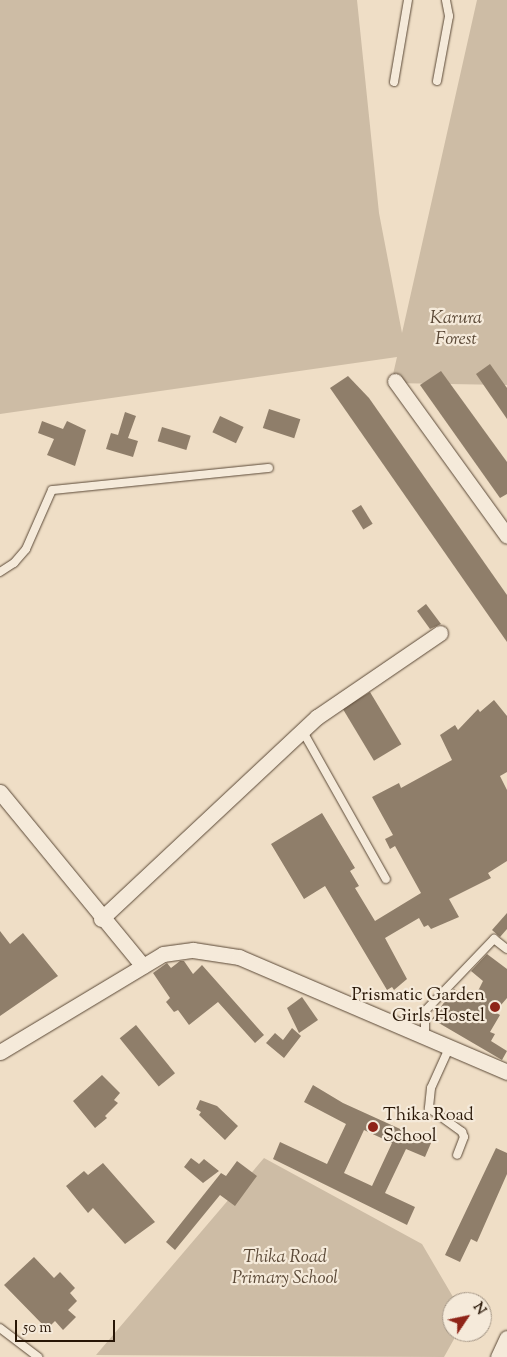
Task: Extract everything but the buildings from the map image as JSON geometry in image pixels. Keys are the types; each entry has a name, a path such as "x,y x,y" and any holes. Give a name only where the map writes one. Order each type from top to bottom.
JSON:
{"street":[{"path":"395,381 506,531"},
{"path":"101,919 316,716 440,633"},
{"path":"0,792 101,919 143,966"},
{"path":"0,1052 164,954 193,950 239,957 425,1034 507,1072"},
{"path":"498,1357 507,1338"}],"lane":[{"path":"394,82 408,0"},
{"path":"437,81 449,16 446,0"},
{"path":"0,572 14,563 26,549 52,490 269,468"},
{"path":"302,730 386,880"},
{"path":"425,1034 425,1012 494,939 507,949"},
{"path":"450,1046 431,1088 429,1108 462,1132 464,1137 457,1155"},
{"path":"0,1328 38,1357"}],"green space":[{"name":"Karura Forest","path":"0,0 357,0 379,213 402,333 477,0 507,0 507,385 391,383 397,357 0,414"},
{"name":"Thika Road Primary School","path":"264,1158 422,1244 450,1292 442,1292 442,1342 452,1342 444,1357 96,1355"}],"place":[{"name":"Prismatic Garden Girls Hostel","path":"495,1007"},
{"name":"Thika Road School","path":"373,1127"}]}
